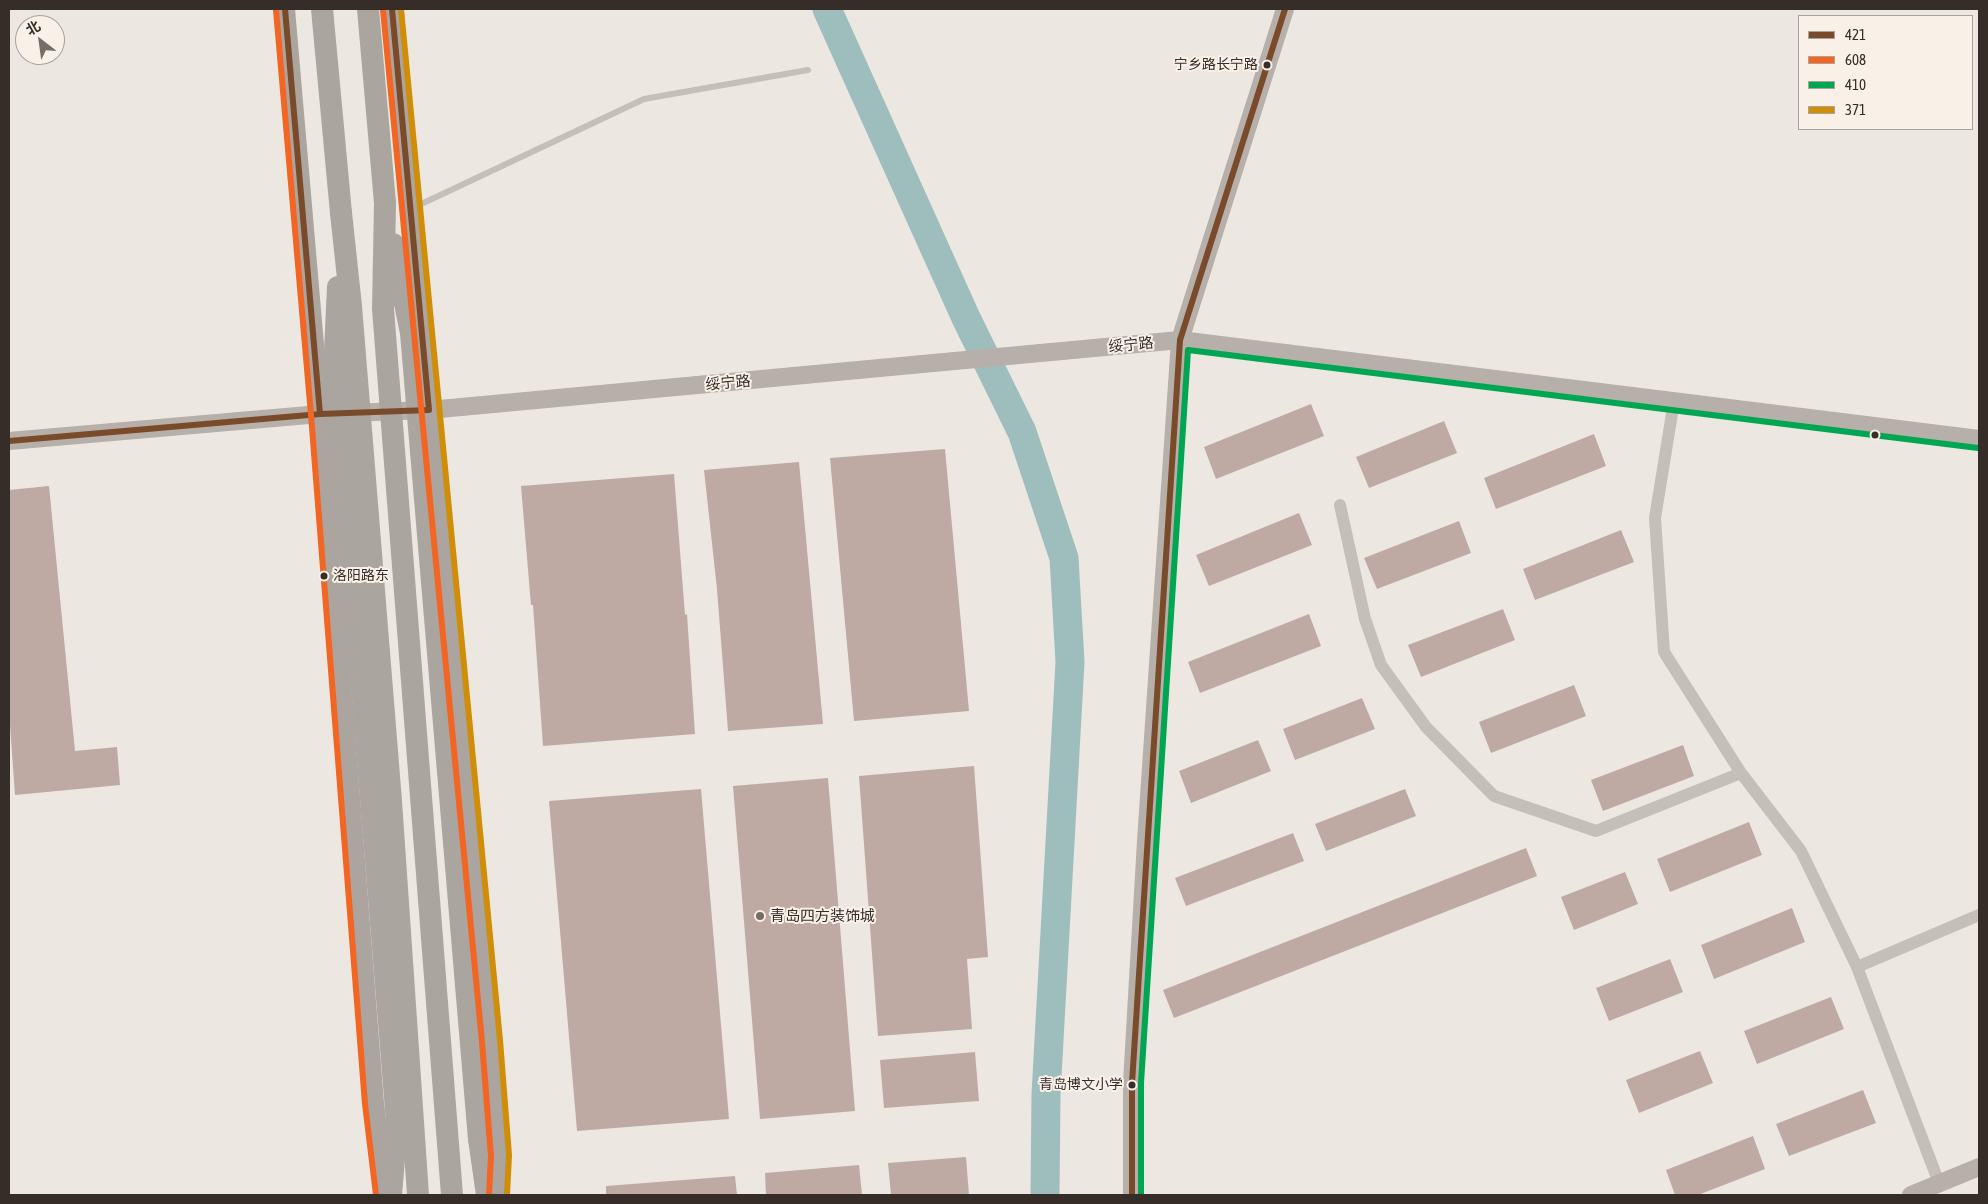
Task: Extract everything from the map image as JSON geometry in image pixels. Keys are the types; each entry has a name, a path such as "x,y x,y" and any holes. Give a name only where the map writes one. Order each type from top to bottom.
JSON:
{"highway":[{"path":"322,9 341,213 352,306 391,810 418,1195"},
{"path":"368,9 385,203 383,309 452,1195"},
{"path":"385,203 411,333 479,1139 487,1195"},
{"path":"341,213 335,351 397,1122 391,1195"}],"main road":[{"path":"285,9 320,414 374,1103 385,1195"},
{"path":"392,9 491,1042 500,1156 498,1195"}],"street":[{"path":"1132,1195 1133,1073 1147,831 1180,340 1285,9"},
{"name":"绥宁路","path":"9,441 320,414 429,410 1180,340 1979,439"},
{"path":"1674,401 1655,518 1664,652 1741,773 1801,851 1857,967 1940,1183"},
{"path":"1340,506 1365,619 1381,665 1426,728 1494,796 1596,830 1741,773"},
{"path":"1857,967 1979,915"},
{"path":"1911,1195 1979,1167"}],"lane":[{"path":"412,209 644,99 808,70"}],"building":[{"path":"1311,404 1324,436 1216,479 1204,447"},
{"path":"1444,421 1457,453 1369,488 1356,457"},
{"path":"1594,434 1606,466 1496,509 1484,478"},
{"path":"945,449 969,711 854,721 830,458"},
{"path":"799,462 823,724 728,731 717,589 704,470"},
{"path":"674,474 685,615 687,614 695,734 543,746 533,605 531,605 521,486"},
{"path":"49,486 75,751 117,747 120,785 15,795 9,711 9,490"},
{"path":"1299,513 1312,545 1209,586 1196,555"},
{"path":"1459,521 1471,553 1377,589 1364,558"},
{"path":"1621,530 1634,562 1535,600 1523,569"},
{"path":"1503,609 1515,640 1421,677 1408,645"},
{"path":"1309,614 1321,646 1200,693 1188,662"},
{"path":"1574,685 1586,716 1491,753 1479,722"},
{"path":"1362,698 1375,729 1295,760 1283,729"},
{"path":"1258,740 1271,771 1191,803 1179,771"},
{"path":"1683,745 1694,776 1603,811 1591,780"},
{"path":"974,766 988,957 967,959 972,1029 878,1036 859,776"},
{"path":"828,778 855,1111 760,1119 733,786"},
{"path":"701,789 729,1119 577,1131 549,801"},
{"path":"1405,789 1416,816 1326,851 1315,824"},
{"path":"1749,822 1762,855 1670,892 1657,859"},
{"path":"1293,833 1304,861 1186,906 1175,878"},
{"path":"1526,848 1537,876 1174,1018 1163,990"},
{"path":"1625,872 1638,904 1574,930 1561,897"},
{"path":"1792,908 1805,942 1714,979 1701,945"},
{"path":"1670,959 1683,992 1609,1021 1596,988"},
{"path":"1831,997 1844,1029 1757,1064 1744,1031"},
{"path":"1700,1051 1713,1083 1639,1113 1626,1080"},
{"path":"975,1052 979,1101 884,1108 880,1060"},
{"path":"1863,1090 1876,1123 1789,1156 1776,1124"},
{"path":"1753,1136 1765,1169 1698,1195 1675,1195 1666,1170"},
{"path":"966,1157 969,1195 891,1195 888,1163"},
{"path":"859,1165 862,1195 766,1195 765,1173"},
{"path":"735,1176 737,1195 606,1195 606,1186"}],"waterway":[{"path":"827,9 966,318 1022,432 1064,558 1070,662 1046,1094 1045,1195"}],"transit line":[{"name":"421","path":"285,9 320,414"},
{"name":"421","path":"9,441 320,414 429,410 392,9"},
{"name":"371","path":"401,9 500,1040 509,1155 507,1195"},
{"name":"421","path":"1132,1195 1132,1083 1180,340 1285,9"},
{"name":"608","path":"276,10 311,415 365,1104 376,1195"},
{"name":"608","path":"383,10 482,1042 491,1156 489,1195"},
{"name":"410","path":"1141,1195 1141,1083 1188,350 1978,448"}],"place":[{"name":"宁乡路长宁路","path":"1267,65"},
{"name":"洛阳路东","path":"324,576"},
{"name":"青岛四方装饰城","path":"760,916"},
{"name":"青岛博文小学","path":"1132,1085"}]}
